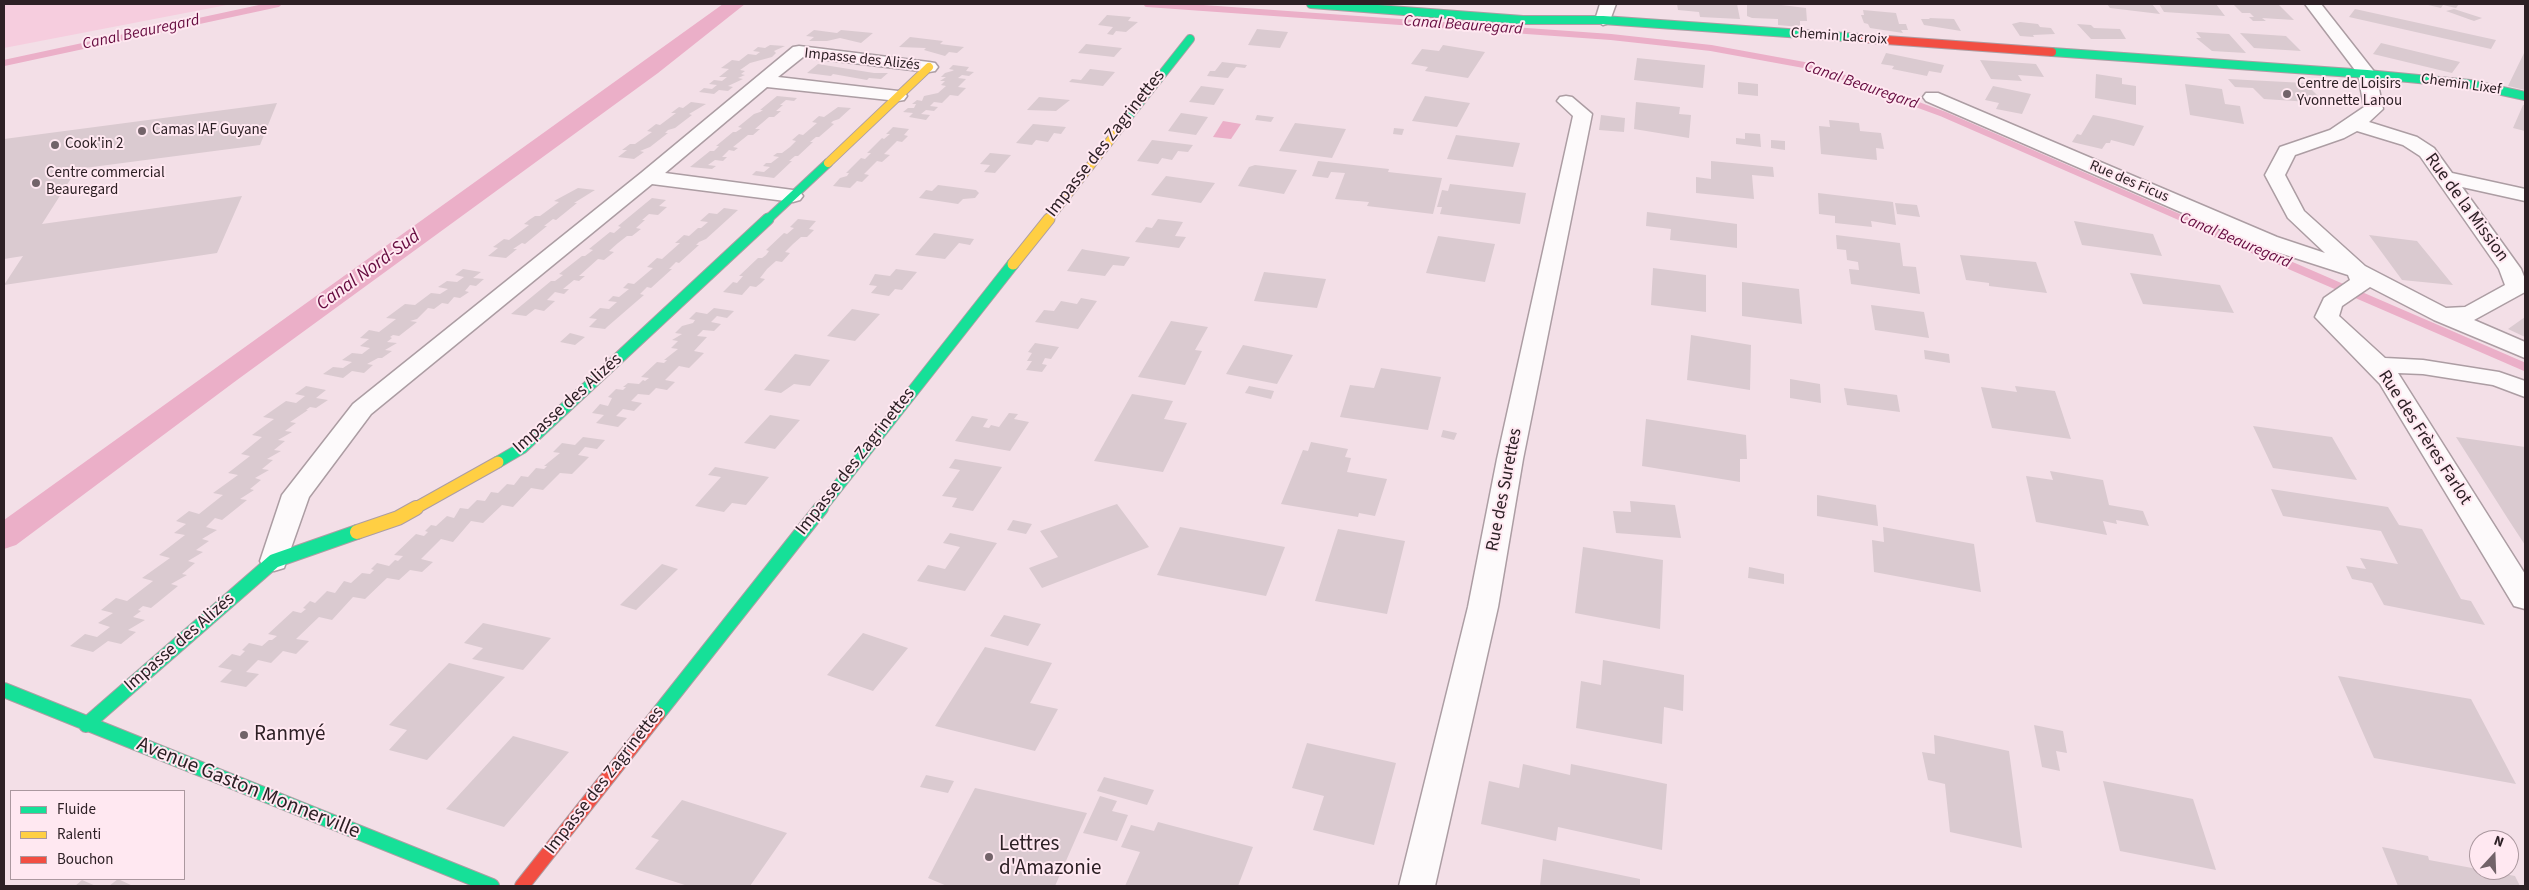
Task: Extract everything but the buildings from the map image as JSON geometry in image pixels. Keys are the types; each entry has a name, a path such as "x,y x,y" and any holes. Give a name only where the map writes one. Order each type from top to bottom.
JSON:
{"street":[{"name":"Chemin Lacroix","path":"1311,4 1367,6 1523,20 1603,20 2367,74"},
{"path":"1603,20 1608,4"},
{"path":"2313,4 2367,74 2374,109 2355,124 2337,134 2287,151 2275,175 2294,214 2360,277 2525,351"},
{"name":"Impasse des Zagrinettes","path":"522,886 1190,38"},
{"name":"Impasse des Alizés","path":"274,561 296,495 362,409 648,177 799,51 928,67"},
{"name":"Impasse des Alizés","path":"86,725 274,561 398,518 522,448 793,196 928,67"},
{"name":"Chemin Lixef","path":"2367,74 2470,84 2525,96"},
{"name":"Impasse des Alizés","path":"763,81 898,96"},
{"name":"Rue des Ficus","path":"1932,97 2270,242 2360,277"},
{"name":"Rue des Surettes","path":"1417,886 1483,607 1510,459 1583,114 1566,101"},
{"name":"Rue de la Mission","path":"2355,124 2410,141 2427,152 2444,177 2465,202 2510,269 2517,287 2470,314 2442,315"},
{"path":"648,177 793,196"},
{"path":"2444,177 2525,195"},
{"name":"Rue des Frères Farlot","path":"2360,277 2332,303 2327,317 2378,365 2391,380 2525,598"},
{"path":"2378,365 2423,367 2499,379 2525,390"},
{"name":"Avenue Gaston Monnerville","path":"4,690 86,725 492,886"}],"shaded area":[{"path":"4,4 232,4 4,48"},
{"path":"1223,121 1241,124 1231,139 1213,137"}],"waterway":[{"name":"Canal Beauregard","path":"4,63 278,4"},
{"name":"Canal Nord-Sud","path":"4,537 650,68 735,4"},
{"name":"Canal Beauregard","path":"1147,4 1611,37 1711,48 1815,67 1943,114 2186,220"},
{"name":"Canal Beauregard","path":"2183,219 2525,367"}],"traffic: fast":[{"path":"1311,4 1523,20 1603,20 1859,38"},
{"path":"1126,120 1190,39"},
{"path":"2052,52 2367,74 2470,84 2525,96"},
{"path":"498,462 522,448 828,163"},
{"path":"658,714 1013,264"},
{"path":"86,725 274,561 357,532"},
{"path":"4,690 492,886"}],"traffic: slow":[{"path":"828,163 929,67"},
{"path":"1013,264 1126,120"},
{"path":"357,532 398,518 498,462"}],"traffic: jam":[{"path":"1859,38 2052,52"},
{"path":"522,886 658,714"}],"place":[{"name":"Centre de Loisirs Yvonnette Lanou","path":"2287,94"},
{"name":"Camas IAF Guyane","path":"142,131"},
{"name":"Cook'in 2","path":"55,145"},
{"name":"Centre commercial Beauregard","path":"36,183"},
{"name":"Ranmyé","path":"244,735"},
{"name":"Lettres d'Amazonie","path":"989,857"}]}
